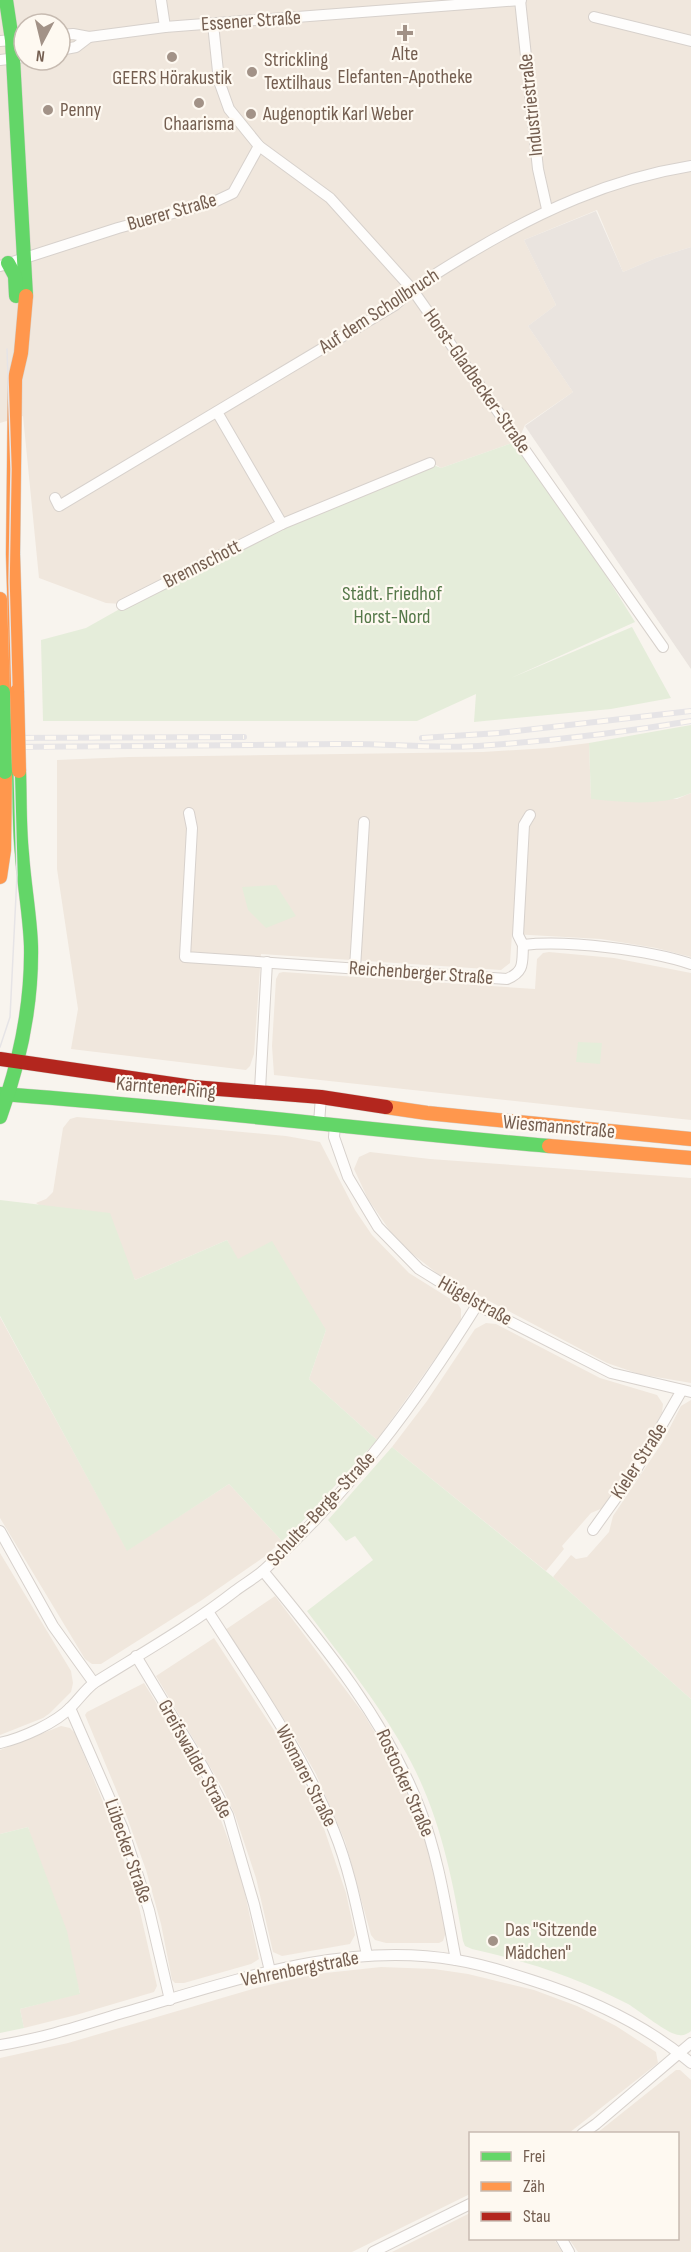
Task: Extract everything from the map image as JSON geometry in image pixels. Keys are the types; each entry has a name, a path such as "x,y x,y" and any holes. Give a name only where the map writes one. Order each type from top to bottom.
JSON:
{"main road":[{"path":"6,0 12,40"},
{"path":"0,877 5,823 5,772 10,692 15,379 26,304 13,72"},
{"path":"4,265 15,276 15,330 22,342"},
{"path":"0,599 20,771 22,866 29,910 31,946 27,1014 18,1063 4,1094 0,1117"},
{"name":"Kärntener Ring","path":"0,1059 193,1087 260,1090 427,1113"},
{"name":"Kärntener Ring","path":"4,1094 179,1108 424,1135"},
{"name":"Wiesmannstraße","path":"427,1113 691,1139"},
{"name":"Wiesmannstraße","path":"424,1135 691,1158"}],"street":[{"path":"161,0 165,27"},
{"path":"364,0 365,13"},
{"name":"Essener Straße","path":"72,34 89,38 165,27 520,0"},
{"name":"Industriestraße","path":"520,0 538,169 547,209"},
{"path":"594,17 691,41"},
{"path":"213,24 219,81 229,110 259,146"},
{"name":"Essener Straße","path":"72,48 89,38"},
{"name":"Buerer Straße","path":"4,265 118,228 214,202 233,193 259,146"},
{"name":"Horst-Gladbecker-Straße","path":"259,146 330,198 412,289 663,647"},
{"name":"Auf dem Schollbruch","path":"55,498 59,506 395,305 412,289 487,242 547,209 596,190 664,170 691,166"},
{"path":"217,412 282,524"},
{"name":"Brennschott","path":"122,605 282,524 430,464"},
{"name":"Reichenberger Straße","path":"189,813 192,828 185,957 507,979 518,974 522,966 523,945 518,934 524,825 530,815"},
{"path":"355,968 364,822"},
{"path":"523,945 604,948 644,953 691,964"},
{"path":"260,1090 267,962"},
{"path":"319,1123 321,1097"},
{"name":"Hügelstraße","path":"335,1125 333,1137 348,1177 378,1227 419,1269 477,1305 611,1374 687,1391"},
{"name":"Schulte-Berge-Straße","path":"0,1743 50,1723 70,1708 94,1683 208,1612 263,1571 330,1506 385,1441 434,1374 477,1305"},
{"name":"Kieler Straße","path":"593,1530 636,1470 687,1391"},
{"path":"0,1530 53,1626 94,1683"},
{"name":"Rostocker Straße","path":"263,1571 293,1607 379,1723 402,1766 436,1856 456,1960"},
{"name":"Wismarer Straße","path":"208,1612 309,1774 335,1833 354,1894 367,1955"},
{"name":"Greifswalder Straße","path":"136,1656 203,1767 228,1815 254,1904 270,1971"},
{"name":"Lübecker Straße","path":"70,1708 123,1829 148,1910 170,2000"},
{"name":"Vehrenbergstraße","path":"0,2045 60,2031 270,1971 337,1958 367,1955 412,1956 456,1960 562,1989 610,2010 691,2063"},
{"path":"584,2132 691,2043"},
{"path":"373,2252 469,2205"}],"shaded area":[{"path":"0,0 691,0 691,247 623,272 597,210 524,240 556,305 528,326 573,392 525,425 518,441 441,468 431,462 121,604 106,603 39,578 23,416 0,423"},
{"path":"596,211 623,272 691,247 691,669 525,426 573,392 528,326 556,305 524,240"},
{"path":"589,743 591,799 677,799 691,793 691,957 656,948 601,939 512,934 510,963 501,970 261,954 254,1054 246,1070 71,1049 78,1009 57,869 57,760 483,752"},
{"path":"543,953 614,958 691,973 691,1120 274,1075 272,1046 276,979 279,973 535,989 537,959"},
{"path":"77,1117 286,1136 320,1142 355,1210 372,1235 409,1273 457,1303 461,1309 459,1325 377,1440 309,1379 326,1330 237,1260 227,1240 135,1280 129,1267 36,1203 46,1199 53,1192 63,1128 70,1119"},
{"path":"370,1152 430,1159 691,1178 691,1383 639,1374 607,1363 438,1274 410,1252 390,1231 368,1199 354,1169 359,1157"},
{"path":"0,1317 127,1550 229,1484 282,1541 264,1557 202,1600 101,1664 92,1664 85,1659 0,1518"},
{"path":"486,1323 496,1324 600,1378 657,1395 663,1404 662,1413 629,1470 603,1508 591,1513 562,1546 564,1549 546,1571 392,1447 427,1401 475,1329"},
{"path":"691,1400 691,1699 553,1577 571,1555 576,1559 587,1557 609,1532 613,1516 662,1443 681,1406"},
{"path":"0,1553 71,1671 73,1683 71,1692 43,1718 0,1735"},
{"path":"275,1596 363,1713 388,1754 405,1789 427,1845 437,1885 446,1932 443,1941 439,1943 386,1943 375,1940 371,1935 345,1841 316,1774 291,1730 225,1630"},
{"path":"214,1638 281,1741 317,1808 346,1893 355,1935 350,1944 282,1956 273,1952 256,1878 235,1815 222,1787 156,1676"},
{"path":"144,1683 189,1756 217,1809 241,1875 259,1959 251,1964 184,1983 175,1983 172,1980 161,1924 146,1870 123,1806 85,1715"},
{"path":"61,1726 70,1728 75,1733 112,1824 139,1907 157,1986 154,1992 24,2028 20,2009 80,1993 28,1827 0,1834 0,1750"},
{"path":"381,1967 434,1969 468,1974 534,1990 577,2006 616,2026 656,2052 658,2063 570,2132 469,2132 469,2194 352,2252 0,2252 0,2058 68,2043 256,1988 316,1974"},
{"path":"676,2070 680,2070 691,2080 691,2252 578,2252 570,2240 679,2240 679,2132 598,2132"},
{"path":"469,2214 469,2240 555,2240 562,2252 392,2252"}],"green space":[{"name":"Städt. Friedhof Horst-Nord","path":"518,441 560,502 635,622 511,678 632,627 671,698 611,709 474,722 476,694 417,721 43,721 41,640 86,628 283,525 431,464 441,468"},
{"path":"691,725 691,793 654,802 591,799 589,743"},
{"path":"276,885 296,916 266,928 248,910 242,887"},
{"path":"578,1042 602,1043 600,1064 576,1062"},
{"path":"0,1200 110,1213 135,1280 227,1240 238,1259 272,1241 326,1330 309,1379 377,1440 282,1541 229,1484 127,1551 0,1316"},
{"path":"392,1447 553,1577 691,1699 691,2031 687,2034 674,2034 628,2004 571,1978 465,1946 444,1849 421,1783 388,1723 307,1611 373,1560 355,1536 346,1541 328,1520"},
{"path":"28,1827 67,1931 80,1994 20,2009 24,2028 0,2033 0,1834"}],"tram line":[{"path":"0,1047 10,1017 17,875 9,582 11,469 7,349"}],"railway":[{"path":"422,738 499,733 691,711"},
{"path":"0,747 355,744 460,747 585,736 691,721"},
{"path":"1,738 244,737"}],"traffic: fast":[{"path":"6,0 12,40 26,296"},
{"path":"8,263 15,276 16,296"},
{"path":"3,692 5,772"},
{"path":"0,1117 19,1054 27,1011 31,968 20,833 19,771"},
{"path":"0,1094 137,1105 549,1146"}],"traffic: slow":[{"path":"17,691 13,554 15,379 21,353 26,296"},
{"path":"0,599 3,692"},
{"path":"17,691 19,771"},
{"path":"0,877 4,850 5,772"},
{"path":"386,1107 691,1139"},
{"path":"549,1146 691,1158"}],"traffic: jam":[{"path":"0,1059 193,1087 321,1097 386,1107"}],"place":[{"name":"Alte Elefanten-Apotheke","path":"405,33"},
{"name":"GEERS Hörakustik","path":"172,57"},
{"name":"Strickling Textilhaus","path":"252,72"},
{"name":"Chaarisma","path":"199,103"},
{"name":"Penny","path":"48,110"},
{"name":"Augenoptik Karl Weber","path":"251,114"},
{"name":"Das \"Sitzende Mädchen\"","path":"493,1941"}]}
